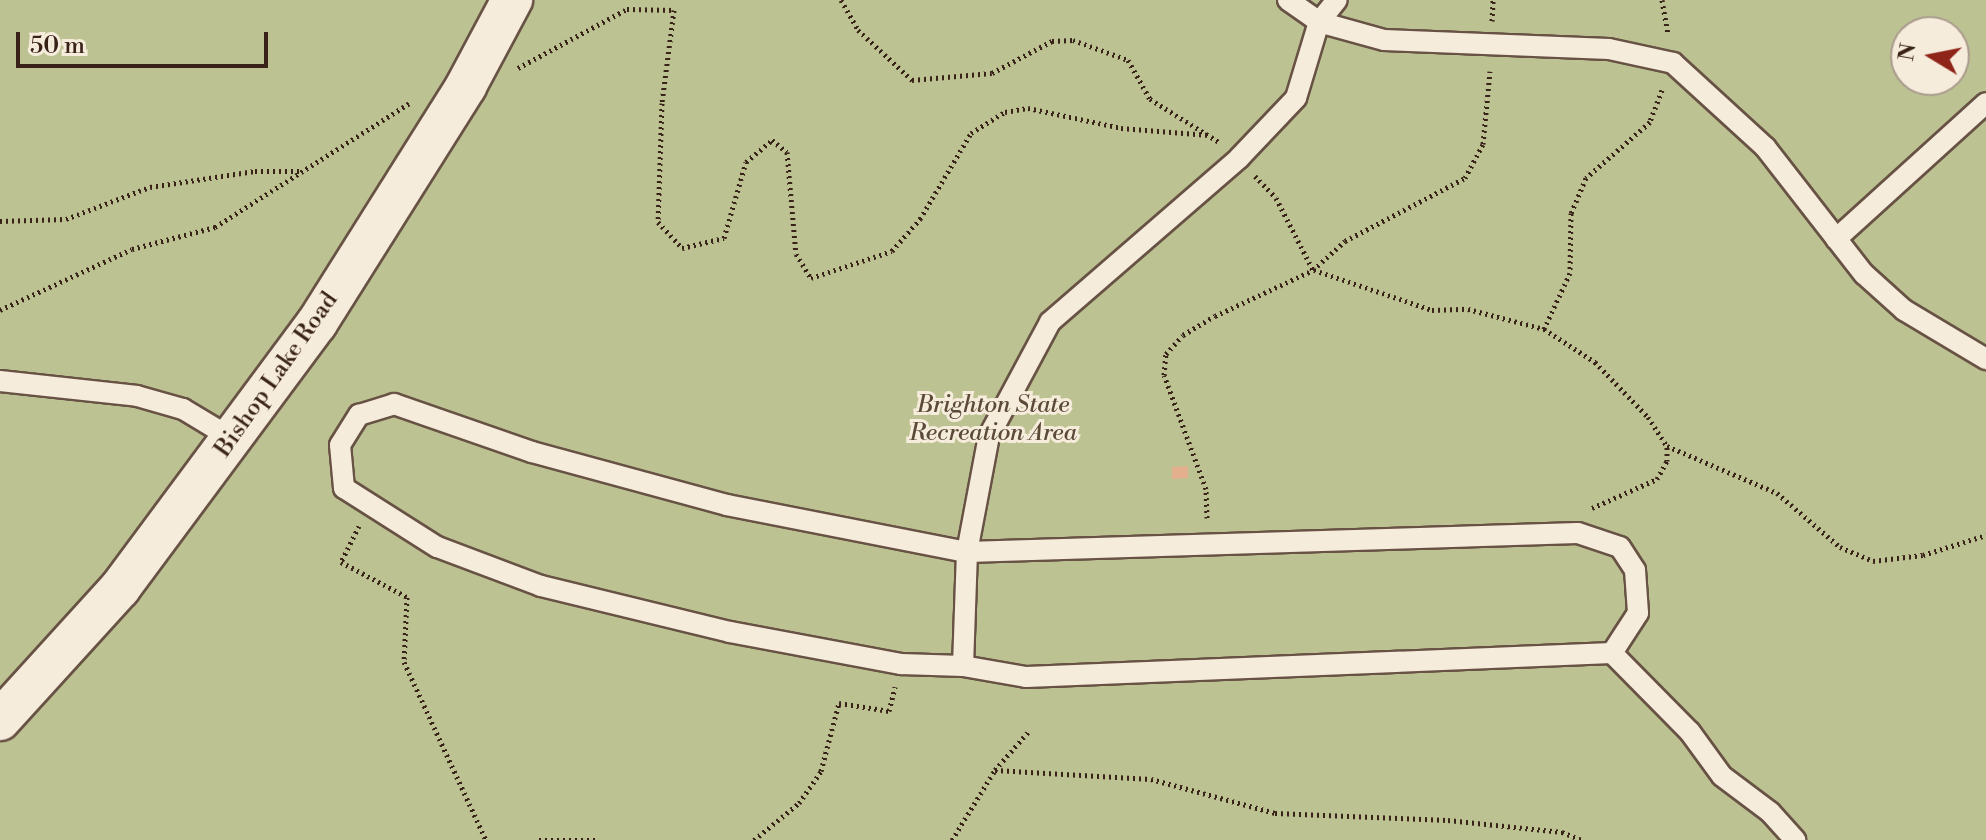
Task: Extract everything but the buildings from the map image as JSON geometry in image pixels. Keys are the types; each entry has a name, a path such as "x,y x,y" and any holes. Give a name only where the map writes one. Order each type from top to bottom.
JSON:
{"street":[{"name":"Bishop Lake Road","path":"0,720 120,588 317,323 466,86 512,0"}],"lane":[{"path":"1288,0 1319,22 1384,40 1609,49 1673,63 1765,147 1864,274 1904,310 1986,359"},
{"path":"963,666 967,552 989,436 1050,322 1239,158 1296,98 1319,22 1337,0"},
{"path":"1836,239 1986,103"},
{"path":"0,381 137,396 183,409 233,439"},
{"path":"1612,653 1638,613 1635,570 1620,547 1578,533 1208,547 967,552 727,505 532,452 394,404 359,415 340,445 344,488 437,547 541,586 730,632 901,664 963,666 1026,677 1612,653 1690,732 1722,776 1770,812 1795,840"}],"path":[{"path":"632,0 627,9 674,10 662,103 658,222 682,248 724,238 746,162 772,140 787,152 796,254 811,278 892,251 920,219 971,133 1005,112 1028,108 1121,128 1209,135"},
{"path":"841,0 868,41 912,80 992,73 1052,41 1073,40 1128,60 1150,99 1209,135 1239,158 1276,198 1313,270 1432,310 1468,309 1544,329 1595,362 1648,417 1667,446 1667,461 1657,479 1583,511 1578,533"},
{"path":"1208,547 1206,489 1164,375 1166,354 1183,335 1215,316 1313,270 1345,241 1465,178 1483,144 1493,0"},
{"path":"1544,329 1570,273 1571,213 1586,178 1650,122 1673,63 1662,0"},
{"path":"0,221 66,219 150,187 255,171 304,171 215,227 132,249 0,310"},
{"path":"1667,446 1777,493 1840,547 1873,561 1923,555 1986,535"},
{"path":"369,505 341,562 407,597 404,662 486,840"},
{"path":"754,840 762,838 799,803 821,771 839,703 889,711 901,664"},
{"path":"952,840 995,770 1029,731"},
{"path":"995,770 1151,779 1275,813 1448,820 1562,832 1582,840"},
{"path":"539,840 598,840"}],"green space":[{"name":"Brighton State Recreation Area","path":"0,0 1986,0 1986,840 0,840"}]}
